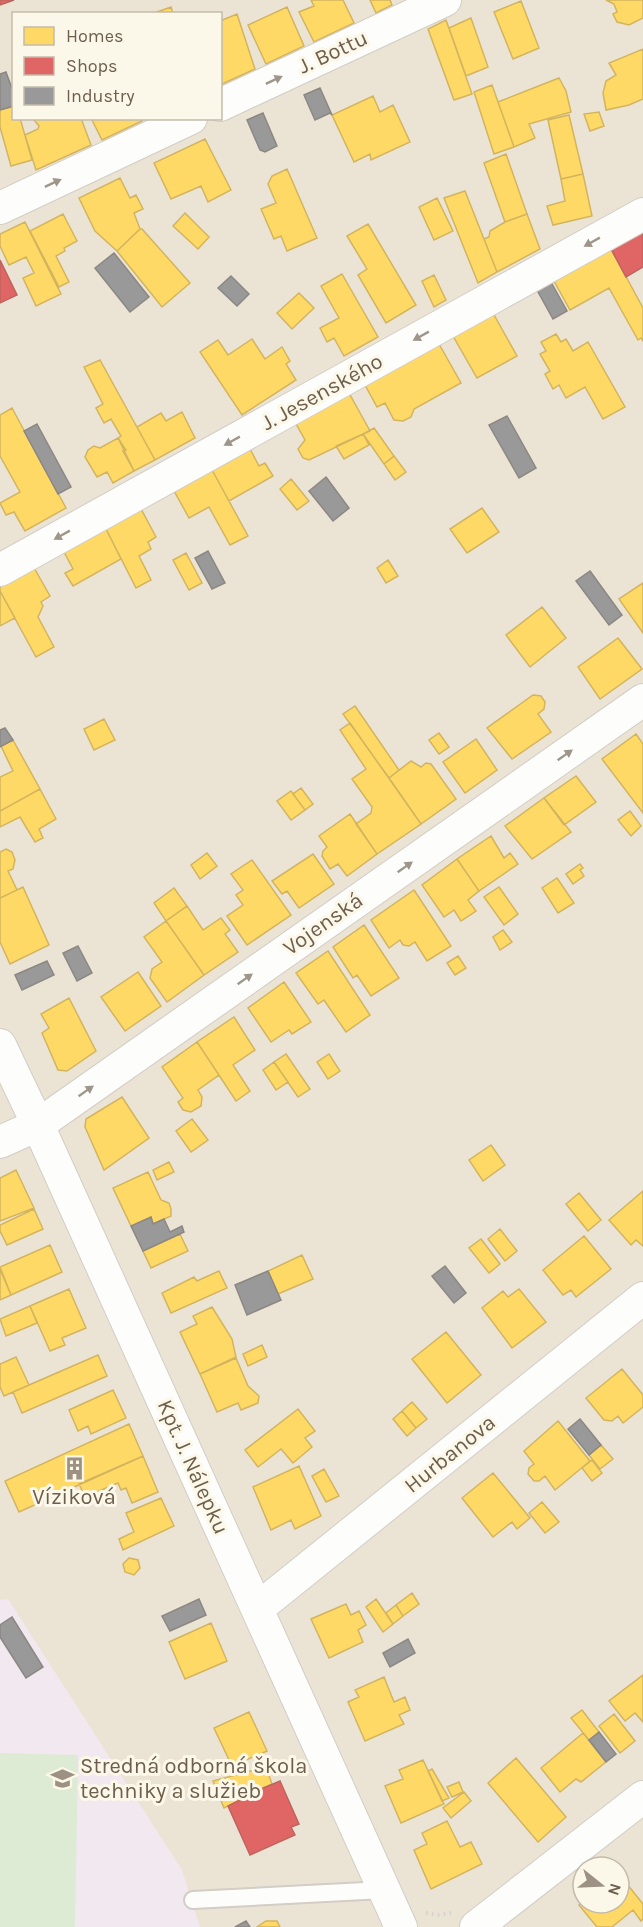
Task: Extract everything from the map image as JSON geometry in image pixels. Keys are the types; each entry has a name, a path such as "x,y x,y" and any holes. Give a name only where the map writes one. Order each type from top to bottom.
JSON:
{"street":[{"name":"J. Bottu","path":"222,104 445,0"},
{"path":"0,208 187,120"},
{"name":"J. Jesenského","path":"0,570 643,213"},
{"name":"Vojenská","path":"0,1142 38,1125 643,700"},
{"name":"Kpt. J. Nálepku","path":"0,1045 384,1890 411,1919"},
{"name":"Hurbanova","path":"257,1609 643,1298"},
{"path":"467,1919 643,1797"}],"lane":[{"path":"193,1900 384,1890"}],"path":[{"path":"411,1919 437,1915 467,1919"}],"shaded area":[{"path":"0,0 643,0 643,1927 0,1927"},
{"name":"Stredná odborná škola techniky a služieb","path":"8,1599 182,1870 200,1927 0,1927 0,1600"}],"green space":[{"path":"0,1753 78,1755 75,1927 0,1927"}],"building: Homes":[{"path":"311,0 343,0 354,23 314,42 299,12 314,6"},
{"path":"370,0 390,0 392,5 376,13"},
{"path":"606,0 643,0 643,18 629,25 617,22 613,14 617,12 614,4"},
{"path":"521,1 539,48 513,59 494,12"},
{"path":"171,7 172,12 157,12"},
{"path":"287,7 304,46 266,64 248,25"},
{"path":"237,14 255,69 222,84 222,20"},
{"path":"471,18 488,67 466,76 449,28"},
{"path":"446,20 472,94 454,100 428,29"},
{"path":"643,49 643,99 606,110 603,93 606,81 616,75 609,63"},
{"path":"559,78 566,91 571,112 529,124 535,138 514,147 498,102"},
{"path":"492,85 514,147 494,154 474,92"},
{"path":"373,96 380,112 393,105 410,142 371,160 370,154 354,162 332,115"},
{"path":"12,107 12,120 21,120 32,160 11,166 0,127 0,110"},
{"path":"599,112 604,126 590,131 584,114"},
{"path":"569,115 583,174 561,179 548,120"},
{"path":"34,120 82,120 91,145 36,170 25,135 38,129 39,126"},
{"path":"92,120 142,120 142,121 102,140"},
{"path":"205,139 231,190 208,202 201,186 171,199 154,163"},
{"path":"506,154 527,214 505,222 484,163"},
{"path":"287,169 317,238 287,251 281,236 274,239 261,209 276,203 268,184 272,176"},
{"path":"583,174 592,216 553,225 547,206 565,201 561,179"},
{"path":"120,178 130,198 136,195 143,209 134,213 140,229 117,251 95,231 79,198"},
{"path":"465,191 497,272 478,283 444,198"},
{"path":"437,198 453,231 434,240 419,207"},
{"path":"185,213 209,237 198,249 173,226"},
{"path":"63,214 77,241 64,248 65,251 56,256 69,282 59,287 30,231"},
{"path":"527,214 540,249 497,272 484,239 489,237 490,231 505,222"},
{"path":"25,222 61,294 36,306 23,278 34,273 26,257 9,265 0,246 0,234"},
{"path":"368,224 416,305 386,323 358,275 367,269 347,236"},
{"path":"140,229 190,283 162,307 117,251"},
{"path":"611,249 643,308 643,341 641,338 638,340 609,288 570,310 554,281"},
{"path":"342,274 378,337 344,356 334,338 327,342 320,328 339,318 321,286"},
{"path":"434,275 446,300 434,307 422,281"},
{"path":"299,293 314,308 292,329 277,313"},
{"path":"493,313 517,356 477,378 453,336"},
{"path":"556,334 561,342 566,339 573,351 588,342 625,407 603,419 585,387 566,398 559,385 553,389 545,374 550,371 540,354 546,351 541,342"},
{"path":"252,339 265,359 282,347 290,361 286,364 296,380 242,415 200,352 218,340 228,355"},
{"path":"439,344 461,383 414,409 411,417 403,421 394,420 385,403 377,407 365,385"},
{"path":"100,360 155,460 134,471 123,451 126,450 118,438 121,436 111,419 104,423 96,408 103,404 84,367"},
{"path":"349,393 370,431 309,460 303,458 298,449 305,440 295,422"},
{"path":"12,408 66,508 25,531 14,512 6,515 0,503 20,492 0,456 0,415"},
{"path":"182,412 195,438 155,460 137,427 161,413 166,421"},
{"path":"374,428 394,456 384,464 363,434"},
{"path":"363,434 369,445 344,459 336,446"},
{"path":"118,438 134,471 113,483 107,472 97,477 85,457 88,450 94,446 100,448"},
{"path":"249,447 259,466 265,463 273,476 229,501 211,468"},
{"path":"394,456 406,472 395,480 384,464"},
{"path":"211,468 248,536 230,545 209,507 189,518 173,489"},
{"path":"291,479 309,501 297,510 280,489"},
{"path":"140,507 156,537 148,542 151,549 139,556 151,580 136,588 105,527"},
{"path":"482,508 499,532 467,553 450,529"},
{"path":"105,527 121,559 73,586 65,573 73,569 63,550"},
{"path":"186,553 202,583 189,590 173,560"},
{"path":"388,560 398,576 386,583 377,568"},
{"path":"33,566 50,596 41,602 43,606 38,617 54,647 36,657 0,591 0,584"},
{"path":"643,583 643,633 619,599"},
{"path":"0,591 15,618 0,626"},
{"path":"542,607 566,638 530,667 506,635"},
{"path":"618,638 642,669 600,699 578,667"},
{"path":"533,695 541,696 545,702 544,709 538,714 551,732 512,759 487,728"},
{"path":"355,706 399,770 389,778 343,714"},
{"path":"104,719 115,740 94,750 84,729"},
{"path":"350,723 421,824 377,854 356,824 371,813 372,807 352,779 366,769 340,730"},
{"path":"439,733 449,747 439,754 429,740"},
{"path":"636,734 643,744 643,813 602,759"},
{"path":"476,739 497,770 465,793 443,762"},
{"path":"13,740 40,789 0,811 0,777 13,771 1,746"},
{"path":"411,761 421,767 426,763 431,764 456,799 421,824 389,778"},
{"path":"576,776 596,802 564,825 544,798"},
{"path":"301,788 313,804 305,810 293,794"},
{"path":"40,789 56,819 39,829 43,838 35,842 20,817 0,827 0,811"},
{"path":"291,791 305,810 291,820 277,801"},
{"path":"544,798 571,832 532,859 505,826"},
{"path":"630,811 641,826 631,836 618,820"},
{"path":"350,814 377,854 347,876 338,864 330,869 322,856 327,847 319,836"},
{"path":"491,836 504,858 510,853 518,864 479,891 457,859"},
{"path":"6,849 12,852 15,860 13,869 8,871 17,890 0,898 0,852"},
{"path":"207,853 217,866 200,879 191,865"},
{"path":"313,854 334,884 299,908 287,891 282,894 272,881"},
{"path":"457,859 479,891 468,900 476,911 461,921 454,910 444,917 422,885"},
{"path":"252,860 291,915 247,945 227,916 243,905 236,895 243,890 231,874"},
{"path":"580,864 583,868 580,870 584,876 573,884 566,874"},
{"path":"557,878 574,903 558,913 542,888"},
{"path":"23,887 49,945 10,964 0,942 0,898"},
{"path":"499,887 518,914 504,925 484,897"},
{"path":"174,888 187,906 166,921 154,903"},
{"path":"414,890 451,946 427,961 415,942 409,946 403,945 400,940 389,948 371,920"},
{"path":"187,906 203,930 221,918 230,930 225,934 238,952 204,975 166,921"},
{"path":"166,921 204,975 167,1002 150,978 152,969 162,962 144,937"},
{"path":"364,925 399,978 371,996 357,975 353,978 333,947"},
{"path":"503,930 512,942 500,950 493,937"},
{"path":"328,951 370,1015 346,1032 324,1000 318,1004 296,973"},
{"path":"458,956 466,968 455,975 447,963"},
{"path":"138,972 161,1006 125,1031 101,997"},
{"path":"284,982 311,1022 292,1034 289,1030 271,1042 248,1008"},
{"path":"69,998 96,1051 67,1071 58,1070 42,1033 49,1028 41,1014"},
{"path":"234,1017 255,1050 233,1065 250,1091 236,1101 197,1042"},
{"path":"197,1042 219,1075 198,1090 202,1097 201,1106 191,1112 183,1110 178,1102 183,1098 162,1067"},
{"path":"286,1054 310,1089 298,1097 274,1062"},
{"path":"329,1054 340,1071 328,1079 317,1062"},
{"path":"274,1062 288,1082 276,1090 263,1070"},
{"path":"122,1097 149,1138 104,1170 85,1127 86,1119"},
{"path":"192,1119 208,1140 191,1152 176,1131"},
{"path":"491,1145 505,1165 483,1181 469,1160"},
{"path":"169,1162 174,1172 157,1180 153,1170"},
{"path":"16,1170 34,1208 0,1221 0,1178"},
{"path":"148,1172 161,1200 169,1203 171,1216 153,1224 151,1217 131,1226 113,1188"},
{"path":"643,1191 643,1246 636,1240 631,1245 609,1220"},
{"path":"579,1193 601,1220 588,1231 566,1204"},
{"path":"34,1209 43,1229 7,1245 0,1231 0,1225"},
{"path":"500,1229 517,1251 505,1261 488,1239"},
{"path":"180,1234 188,1251 151,1268 143,1251"},
{"path":"584,1236 611,1269 576,1297 571,1290 563,1295 543,1270"},
{"path":"481,1239 500,1264 489,1273 469,1248"},
{"path":"50,1245 62,1272 11,1295 0,1267"},
{"path":"302,1255 313,1279 278,1294 268,1271"},
{"path":"0,1269 11,1295 0,1300"},
{"path":"219,1271 227,1288 171,1313 162,1293 194,1277 197,1281"},
{"path":"69,1289 86,1328 62,1338 65,1345 50,1351 30,1306"},
{"path":"519,1289 546,1322 512,1348 482,1308 503,1291 508,1297"},
{"path":"30,1306 37,1323 6,1336 0,1319"},
{"path":"212,1307 232,1339 236,1357 200,1374 180,1332 197,1324 193,1316"},
{"path":"446,1332 481,1375 447,1403 412,1359"},
{"path":"262,1345 267,1357 248,1366 243,1354"},
{"path":"98,1355 107,1376 22,1413 13,1392"},
{"path":"16,1357 29,1385 4,1396 0,1387 0,1364"},
{"path":"236,1358 248,1386 259,1396 258,1403 241,1410 238,1403 217,1412 200,1374"},
{"path":"622,1369 643,1395 643,1407 623,1423 618,1416 612,1421 604,1420 586,1398"},
{"path":"113,1390 126,1418 91,1434 88,1426 78,1431 69,1410"},
{"path":"412,1402 427,1419 416,1428 402,1411"},
{"path":"298,1409 315,1431 305,1438 312,1447 293,1463 281,1449 258,1467 245,1450"},
{"path":"402,1411 416,1428 407,1436 393,1419"},
{"path":"558,1421 590,1461 555,1490 545,1476 539,1481 534,1481 528,1474 529,1468 534,1464 524,1451"},
{"name":"Víziková","path":"129,1424 143,1456 19,1512 5,1481"},
{"path":"601,1445 613,1459 600,1469 589,1455"},
{"path":"143,1456 158,1492 132,1503 126,1488 121,1490 118,1483 85,1497 79,1484"},
{"path":"592,1460 602,1473 592,1481 582,1468"},
{"path":"299,1466 321,1516 295,1529 291,1520 271,1530 253,1487"},
{"path":"324,1469 339,1496 326,1502 312,1476"},
{"path":"493,1473 530,1518 517,1529 512,1522 493,1537 462,1498"},
{"path":"161,1498 174,1526 123,1550 119,1539 134,1532 126,1513"},
{"path":"542,1502 559,1522 545,1533 529,1513"},
{"path":"129,1558 138,1560 140,1568 134,1575 125,1572 123,1564"},
{"path":"412,1593 419,1604 403,1616 396,1605"},
{"path":"376,1599 393,1624 383,1632 366,1607"},
{"path":"346,1604 351,1615 359,1611 366,1625 358,1630 363,1642 329,1658 311,1619"},
{"path":"396,1605 403,1616 393,1624 386,1613"},
{"path":"211,1623 227,1661 185,1679 169,1642"},
{"path":"643,1675 643,1722 635,1713 625,1721 609,1701"},
{"path":"384,1677 394,1702 405,1697 410,1710 399,1715 404,1724 365,1741 348,1702 359,1697 355,1690"},
{"path":"582,1710 599,1732 589,1740 571,1718"},
{"path":"249,1712 267,1751 232,1766 214,1728"},
{"path":"614,1714 635,1741 620,1753 599,1726"},
{"path":"583,1733 606,1762 581,1782 576,1779 560,1792 541,1768"},
{"path":"516,1758 566,1817 538,1842 488,1783"},
{"path":"423,1760 444,1804 401,1823 385,1786 403,1779 399,1770"},
{"path":"266,1767 272,1784 224,1808 213,1781"},
{"path":"432,1769 449,1798 442,1801 428,1771"},
{"path":"459,1782 463,1792 452,1797 447,1787"},
{"path":"464,1792 471,1801 451,1818 443,1808"},
{"path":"447,1821 460,1847 471,1842 482,1864 431,1889 414,1850 427,1844 422,1833"},
{"path":"631,1889 643,1904 641,1921 633,1910 631,1912"},
{"path":"587,1915 627,1915 612,1927 597,1927"},
{"path":"266,1921 277,1921 280,1927 257,1927"}],"building: Shops":[{"path":"0,0 14,0 0,5"},
{"path":"643,232 643,267 626,277 611,249"},
{"path":"0,260 17,295 0,303"},
{"path":"280,1781 299,1824 291,1827 295,1835 250,1855 228,1806 240,1798"}],"building: Industry":[{"path":"6,72 12,88 12,107 0,110 0,74"},
{"path":"320,88 332,115 330,113 315,120 304,95"},
{"path":"263,113 277,146 265,152 260,150 247,120"},
{"path":"114,253 149,297 130,312 95,268"},
{"path":"231,276 249,294 237,306 218,288"},
{"path":"551,282 567,311 553,319 537,290"},
{"path":"507,416 536,468 519,478 489,425"},
{"path":"37,424 71,487 58,494 24,431"},
{"path":"326,477 349,508 333,521 309,491"},
{"path":"208,551 225,583 212,589 195,558"},
{"path":"590,571 622,615 609,625 576,581"},
{"path":"5,728 13,740 0,747 0,730"},
{"path":"78,946 92,973 77,981 63,953"},
{"path":"47,961 54,975 22,990 15,975"},
{"path":"151,1217 153,1224 164,1219 170,1232 182,1226 184,1232 143,1251 131,1226"},
{"path":"445,1266 466,1293 454,1303 432,1276"},
{"path":"268,1271 281,1300 247,1315 235,1285"},
{"path":"580,1419 601,1445 589,1455 568,1429"},
{"path":"199,1599 206,1615 170,1631 162,1616"},
{"path":"12,1617 43,1667 26,1678 0,1637 0,1625"},
{"path":"408,1639 415,1653 390,1667 383,1653"},
{"path":"599,1732 616,1754 606,1762 589,1740"},
{"path":"246,1921 250,1927 235,1927"}],"place":[{"name":"Víziková","path":"74,1468"},
{"name":"Stredná odborná škola techniky a služieb","path":"62,1779"}]}
